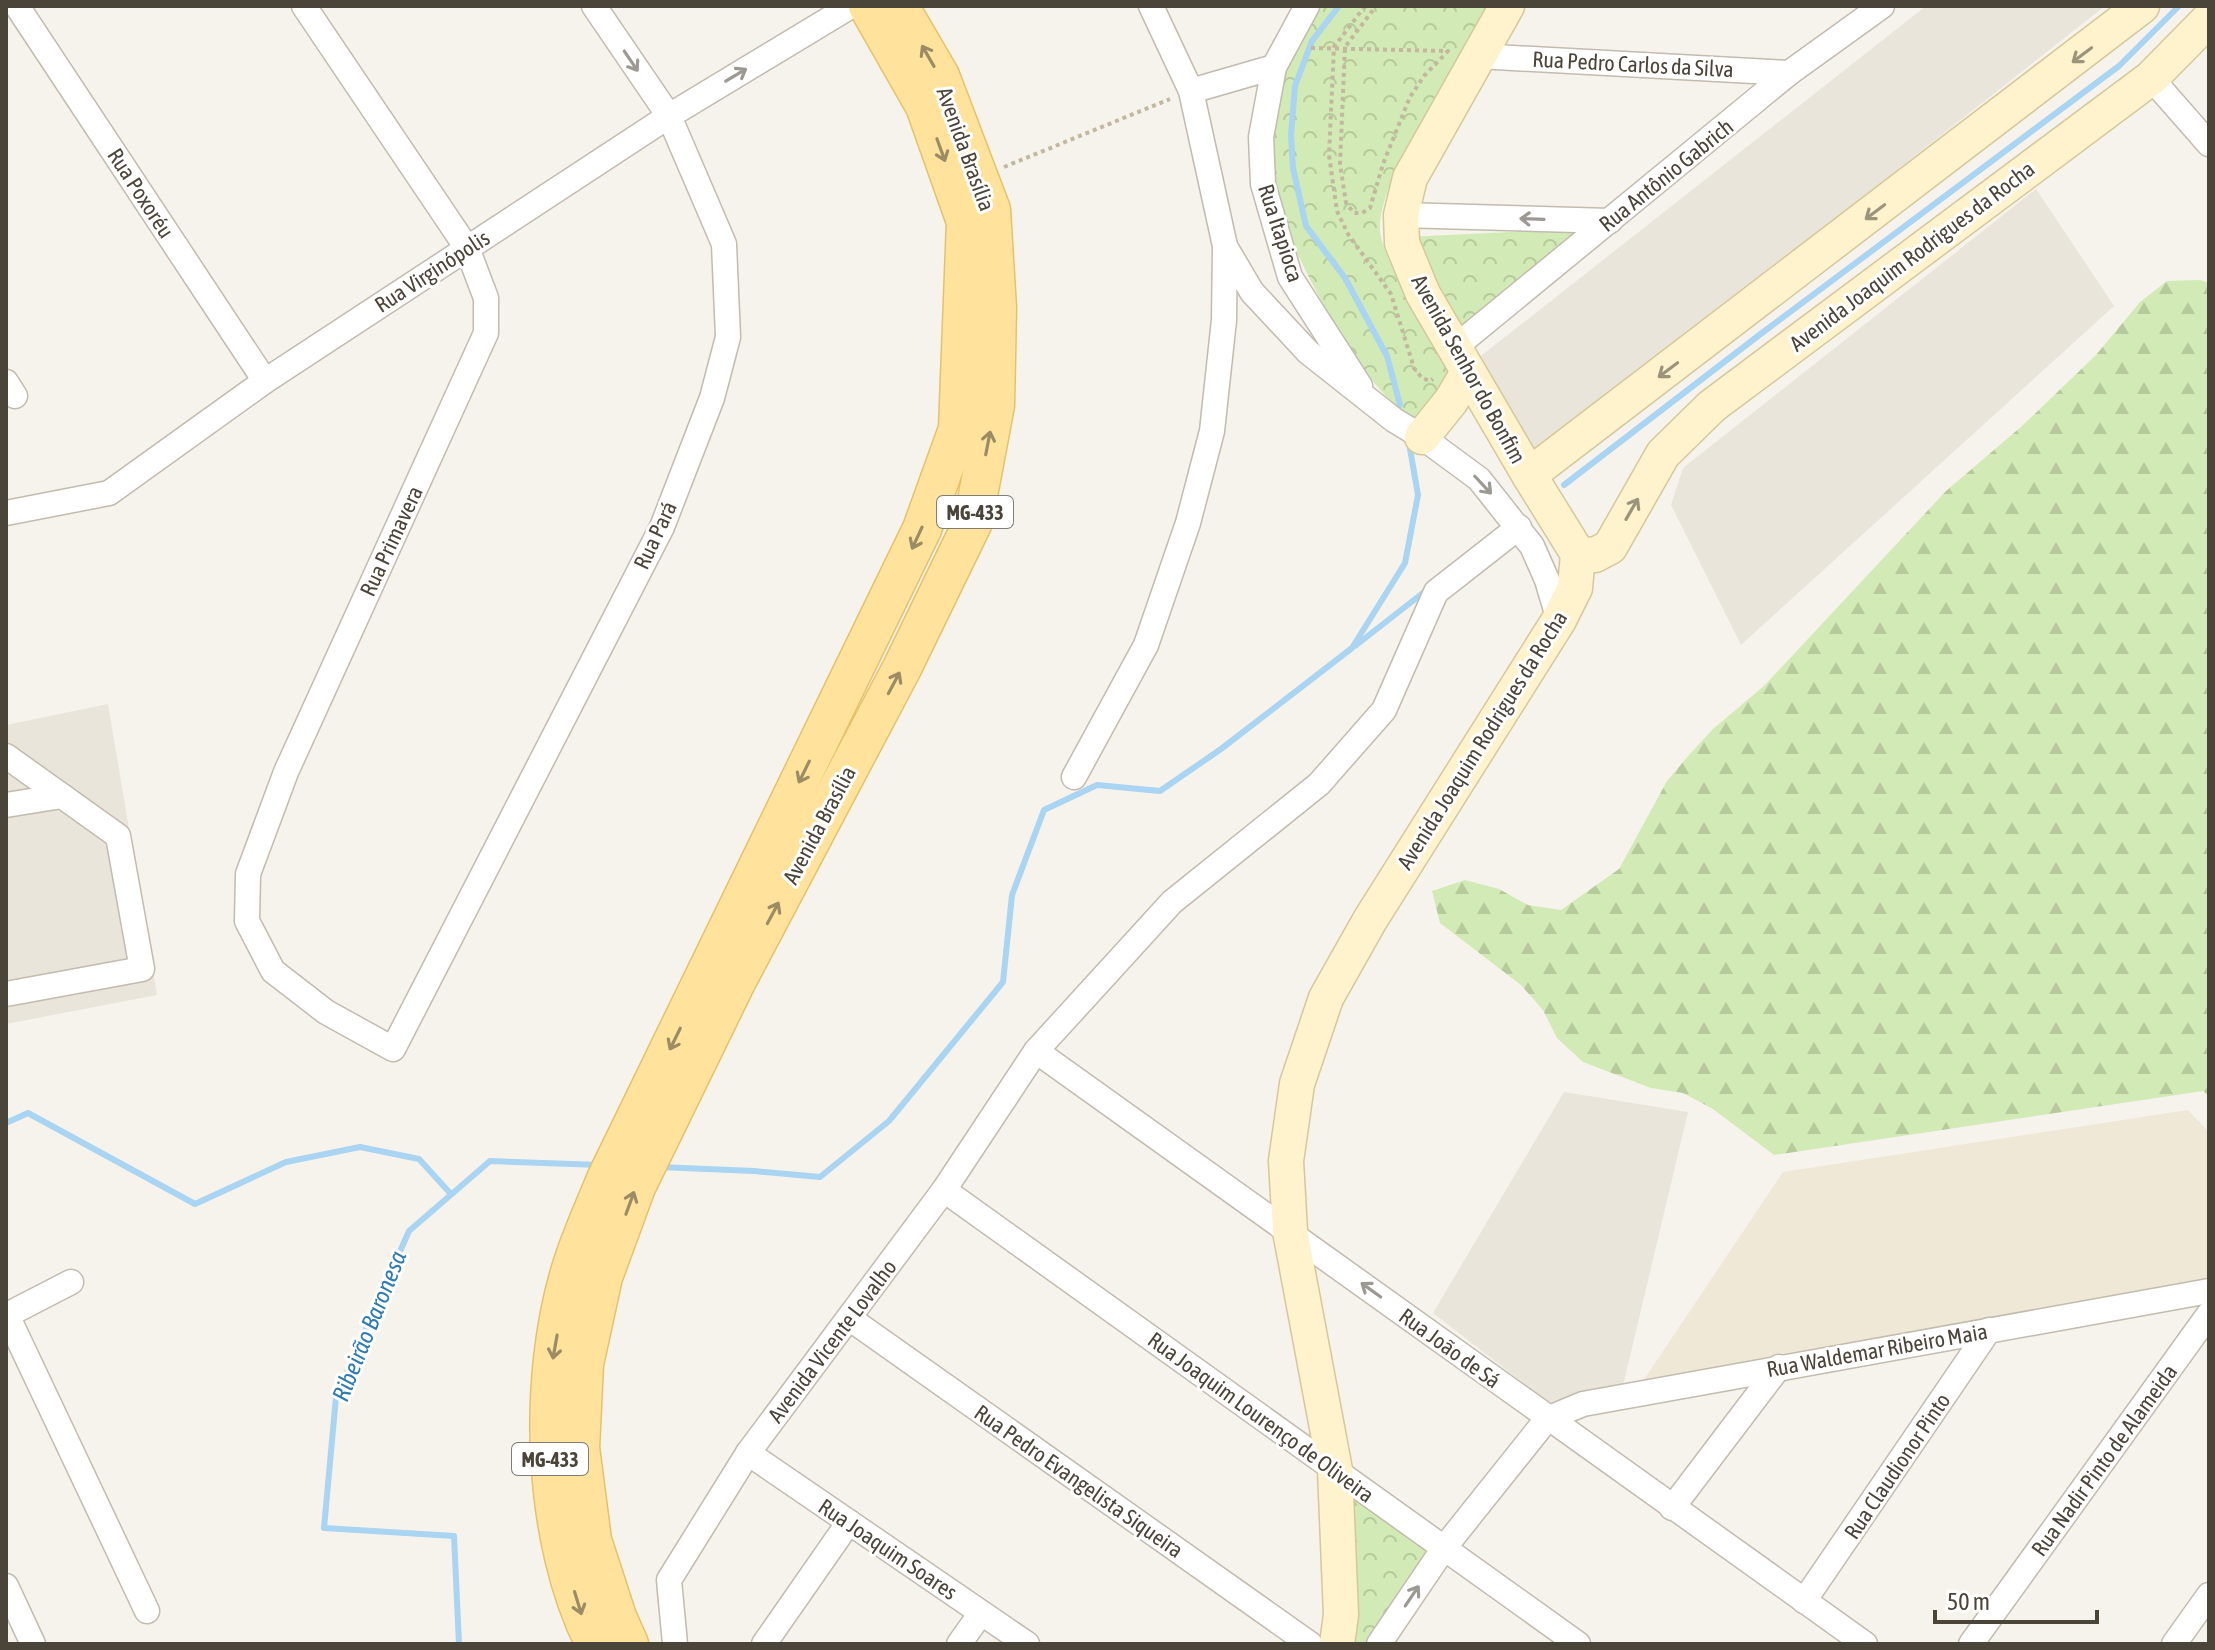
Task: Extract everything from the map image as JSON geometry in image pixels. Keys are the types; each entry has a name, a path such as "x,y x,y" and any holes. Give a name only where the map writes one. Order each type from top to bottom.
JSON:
{"main road":[{"name":"Avenida Brasília","path":"595,1644 584,1623 561,1546 549,1447 553,1357 587,1273 636,1187 723,975 922,529 958,429 966,222 925,106 868,6"},
{"name":"Avenida Brasília","path":"723,975 902,668 973,522 995,405 997,308 991,210 940,76 899,6"},
{"name":"Avenida Brasília","path":"587,1273 580,1448 592,1540 629,1644"}],"street":[{"name":"Rua Poxoréu","path":"17,6 265,381"},
{"name":"Rua Primavera","path":"304,6 467,248 486,298 486,333 286,772 248,874 247,921 273,971 326,1012 393,1049"},
{"name":"Rua Pará","path":"393,1049 662,527 712,398 728,337 724,244 669,116 594,6"},
{"name":"Rua Virginópolis","path":"6,513 109,493 265,381 467,248 669,116 851,6"},
{"path":"1074,777 1146,645 1188,523 1212,431 1224,320 1225,246 1191,91 1151,6"},
{"name":"Rua Itapioca","path":"1307,6 1274,67 1261,137 1263,184 1290,277 1370,402"},
{"name":"Avenida Senhor do Bonfim","path":"1507,6 1410,178 1401,215 1402,243 1423,294 1578,554"},
{"name":"Rua Antônio Gabrich","path":"1461,360 1610,221 1789,73 1882,6"},
{"path":"1529,475 2142,6"},
{"name":"Avenida Joaquim Rodrigues da Rocha","path":"1337,1644 1341,1615 1335,1470 1290,1231 1286,1161 1297,1084 1326,998 1370,920 1559,620 1575,588 1578,554 1595,555 1610,547 1663,454 1712,406 2151,78 2209,19"},
{"name":"Rua Pedro Carlos da Silva","path":"1477,56 1789,73"},
{"path":"1191,91 1274,67"},
{"path":"2151,78 2209,144"},
{"path":"1401,215 1610,221"},
{"path":"1225,246 1252,292 1298,342 1370,402 1479,479 1525,537 1547,580 1559,620"},
{"path":"1422,437 1451,401 1461,360"},
{"path":"1525,537 1578,554"},
{"name":"Avenida Vicente Lovalho","path":"675,1644 669,1580 748,1453 944,1190 1036,1051 1172,902 1319,784 1384,710 1436,592 1525,537"},
{"path":"6,756 118,836 142,969 6,994"},
{"path":"6,805 62,796"},
{"name":"Rua João de Sá","path":"1036,1051 1865,1644"},
{"name":"Rua Joaquim Lourenço de Oliveira","path":"944,1190 1578,1644"},
{"path":"71,1282 6,1314 147,1611"},
{"name":"Rua Waldemar Ribeiro Maia","path":"1547,1419 1583,1404 2209,1291"},
{"name":"Rua Nadir Pinto de Alameida","path":"1971,1644 2209,1314"},
{"name":"Rua Pedro Evangelista Siqueira","path":"849,1318 1310,1644"},
{"name":"Rua Claudionor Pinto","path":"1804,1601 1989,1330"},
{"path":"1672,1508 1779,1367"},
{"path":"1379,1644 1444,1548 1547,1419"},
{"name":"Rua Joaquim Soares","path":"748,1453 1027,1644"},
{"path":"764,1644 849,1522"},
{"path":"6,1586 33,1644"},
{"path":"2174,1644 2209,1595"},
{"path":"959,1644 981,1613"}],"path":[{"path":"1314,48 1345,47 1448,51 1424,76 1410,97 1383,164 1370,208 1362,213 1354,213 1346,203 1340,164 1345,47 1376,6"},
{"path":"978,177 1191,91"}],"shaded area":[{"path":"1926,6 2105,6 1533,457 1481,356"},
{"path":"2036,189 2114,306 1741,645 1671,505 1683,468"},
{"path":"108,704 157,995 6,1024 6,725"},
{"path":"1564,1092 1688,1112 1622,1390 1548,1402 1433,1313"},
{"path":"2188,1110 2209,1132 2209,1285 1641,1384 1783,1172"}],"green space":[{"path":"1317,6 1491,6 1406,149 1383,208 1380,230 1389,261 1448,368 1450,385 1419,419 1399,408 1375,384 1351,350 1305,269 1274,195 1269,165 1278,74"},
{"path":"1594,228 1458,338 1406,237"},
{"path":"2200,280 2209,283 2209,1096 2203,1091 1774,1155 1713,1109 1683,1093 1651,1088 1583,1062 1557,1038 1543,1010 1521,985 1440,923 1432,891 1465,880 1499,889 1528,905 1561,910 1619,869 1667,781 1689,755 1713,729 1764,686 1946,491 2022,426 2096,355 2140,302 2167,281"},
{"path":"1342,1482 1435,1551 1372,1644 1342,1644"}],"waterway":[{"path":"1339,6 1312,41 1295,86 1291,135 1293,168 1306,226 1345,278 1387,356 1400,405"},
{"path":"1564,485 2119,66 2179,6"},
{"path":"659,1167 820,1177 889,1121 1003,982 1012,895 1044,810 1097,785 1160,791 1221,749 1352,648 1405,563 1418,495 1409,443"},
{"path":"1355,646 1428,589"},
{"path":"6,1123 28,1113 195,1204 286,1162 360,1147 419,1159 450,1193"},
{"name":"Ribeirão Baronesa","path":"459,1644 454,1536 324,1528 336,1397 409,1231 490,1161 600,1165"}]}
